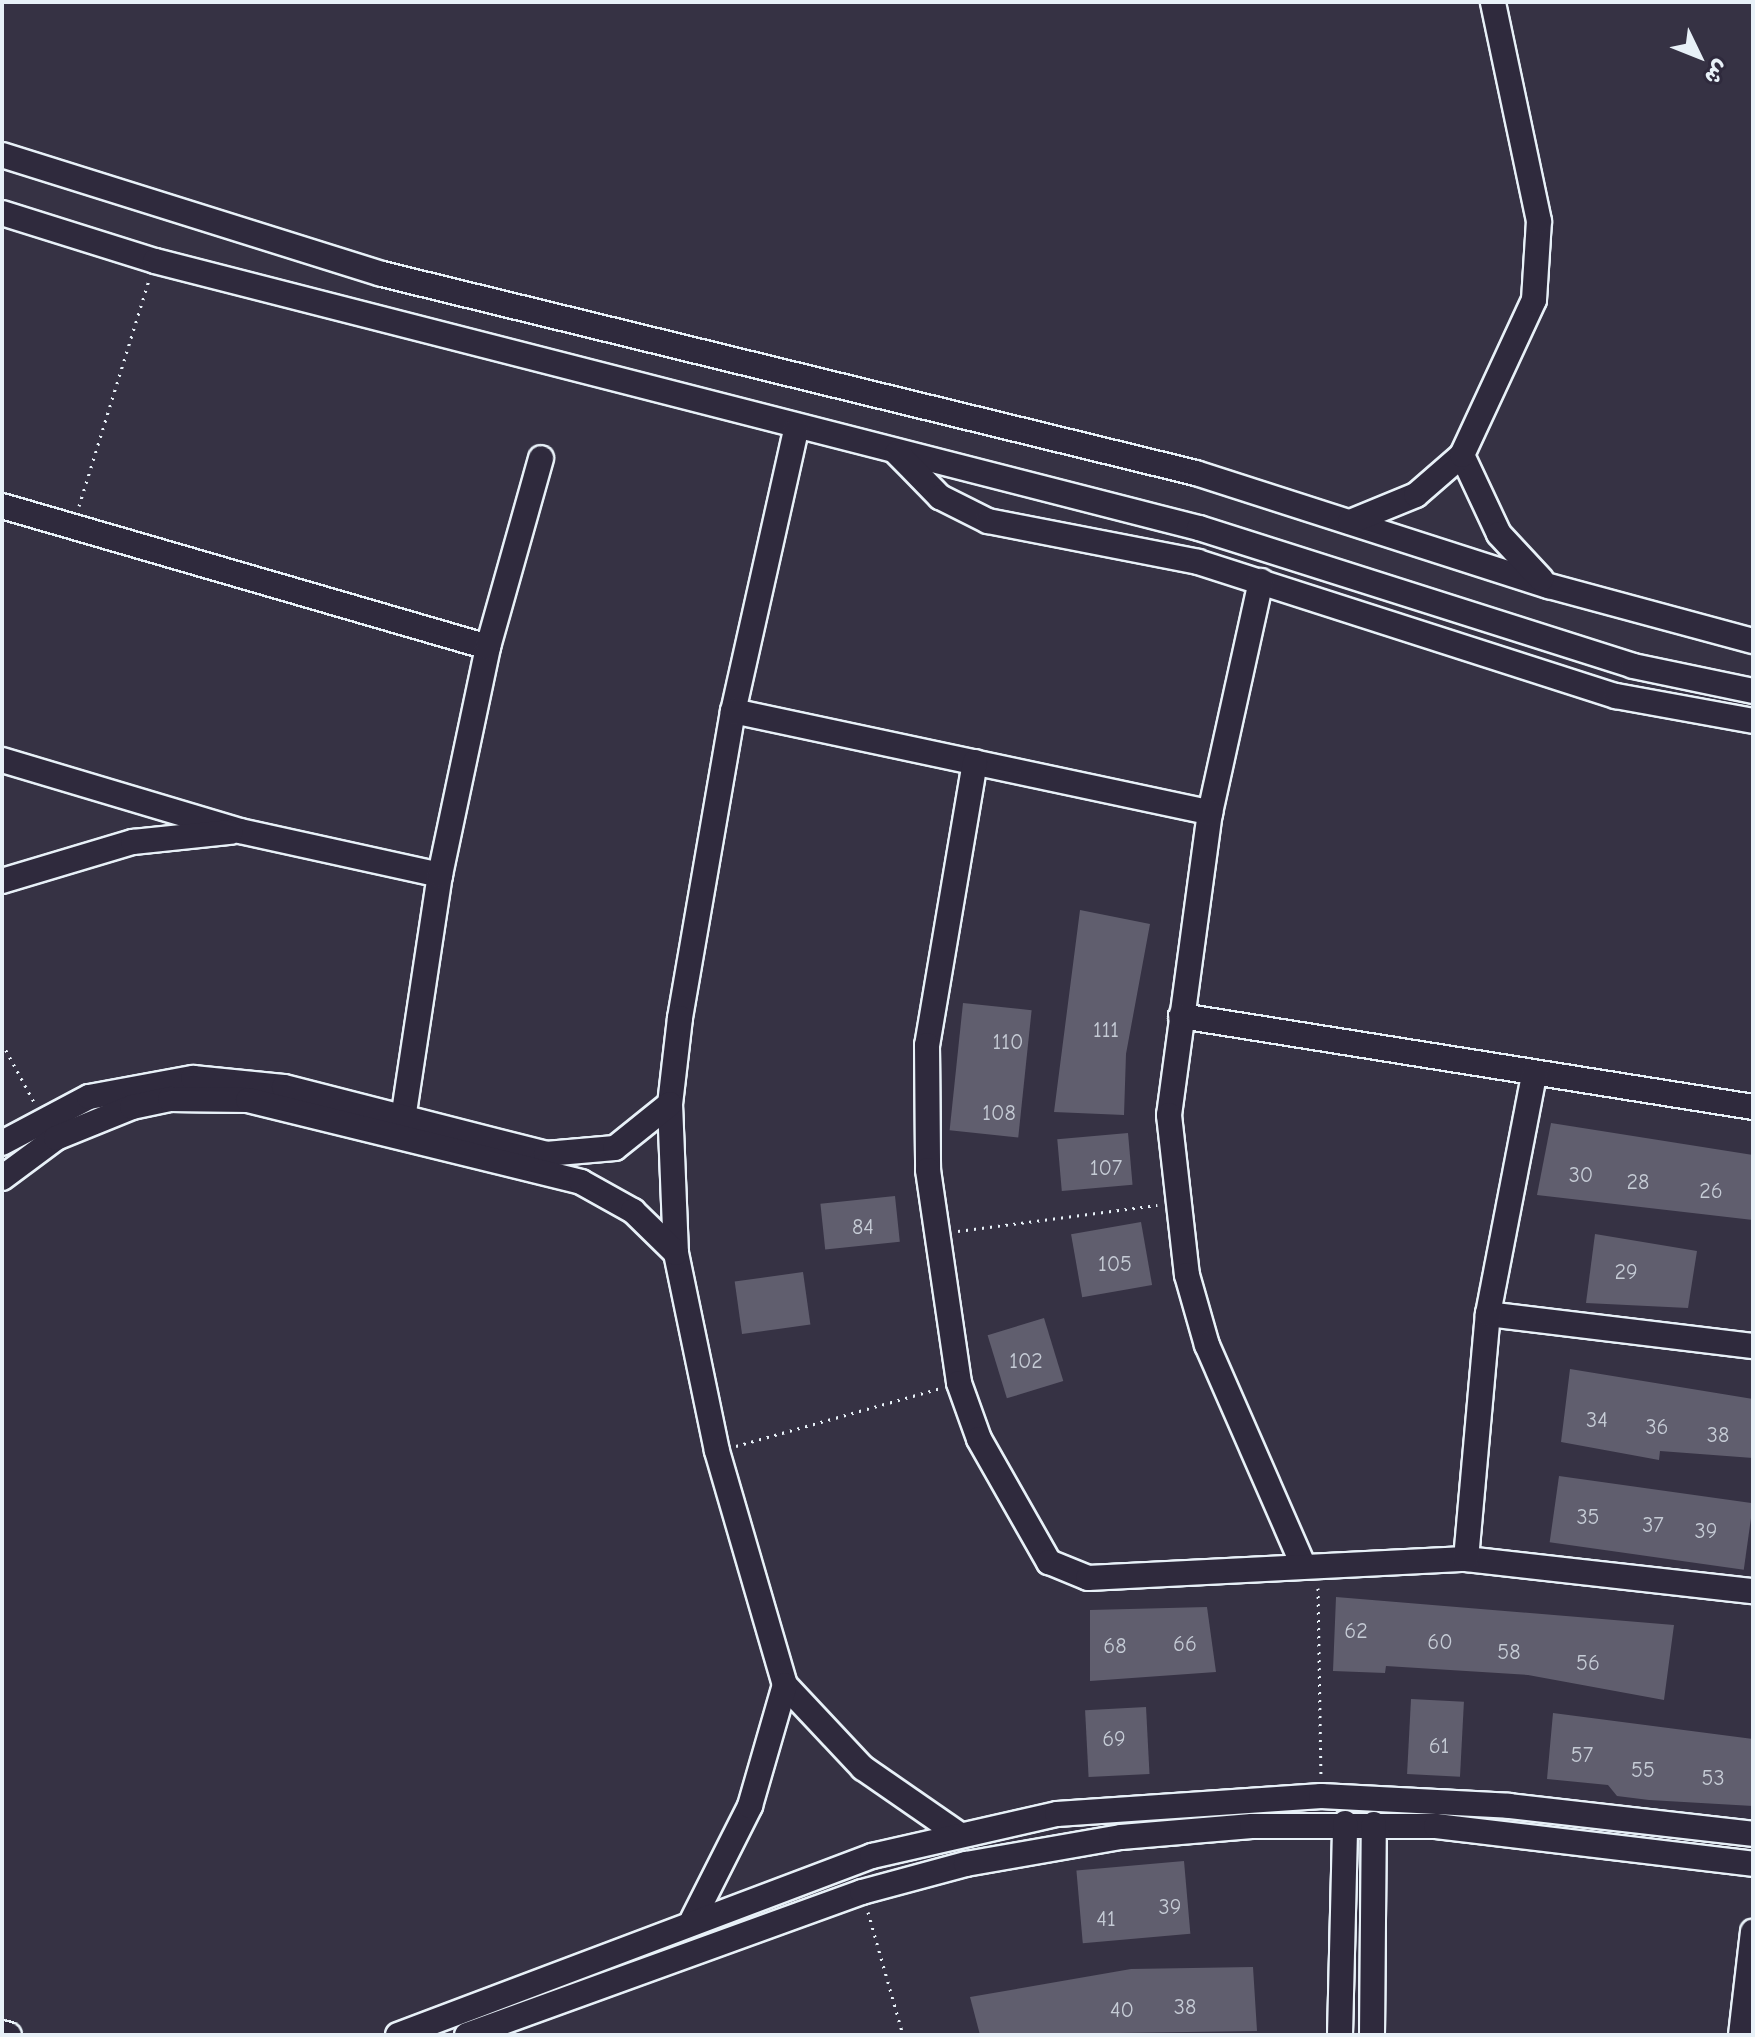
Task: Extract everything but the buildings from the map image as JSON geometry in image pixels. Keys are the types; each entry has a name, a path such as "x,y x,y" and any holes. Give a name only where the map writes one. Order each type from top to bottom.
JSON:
{"street":[{"path":"1350,522 1416,495 1462,455 1534,300 1542,261 1493,2"},
{"path":"2,155 382,274 643,343 1057,437 1350,522 1549,586 1753,641"},
{"path":"2,213 155,261 796,430 1199,528 1633,666 1753,691"},
{"path":"796,430 733,711 670,1104 676,1253 717,1451 785,1685 863,1768 957,1833"},
{"path":"897,453 940,497 988,521 1261,581 1616,696 1753,721"},
{"path":"1462,455 1499,534 1549,586"},
{"path":"403,1119 440,875 488,647 541,458"},
{"path":"2,506 72,529 488,647"},
{"path":"1261,581 1210,812 1169,1115 1177,1203 1212,1360 1310,1562"},
{"path":"733,711 1210,812"},
{"path":"2,760 240,831 440,875"},
{"path":"975,762 927,1045 937,1233 959,1383 1005,1489 1040,1550 1062,1572 1088,1578 1310,1562 1466,1559 1753,1591"},
{"path":"2,881 133,842 240,831"},
{"path":"1181,1016 1753,1107"},
{"path":"1466,1559 1488,1314 1534,1074"},
{"path":"2,1143 42,1116 113,1089 193,1078 254,1081 403,1119 544,1162 608,1194 676,1253"},
{"path":"2,1178 96,1120 209,1096 544,1162 615,1148 670,1104"},
{"path":"1488,1314 1753,1346"},
{"path":"693,1919 750,1806 785,1685"},
{"path":"398,2035 693,1919 957,1833 1118,1806 1321,1796 1509,1806 1753,1834"},
{"path":"1118,1806 1121,1837"},
{"path":"1340,2035 1345,1823"},
{"path":"467,2035 490,2030 603,1983 862,1892 966,1864 1121,1837 1345,1823 1374,1824 1508,1832 1751,1868"},
{"path":"1372,2035 1374,1824"},
{"path":"1741,2035 1753,1932"},
{"path":"593,1956 603,1983"},
{"path":"2,2033 9,2035"}],"path":[{"path":"72,529 155,261"},
{"path":"2,1043 42,1116"},
{"path":"937,1233 1177,1203"},
{"path":"717,1451 959,1383"},
{"path":"1310,1562 1321,1796"},
{"path":"862,1892 903,2035"}]}
